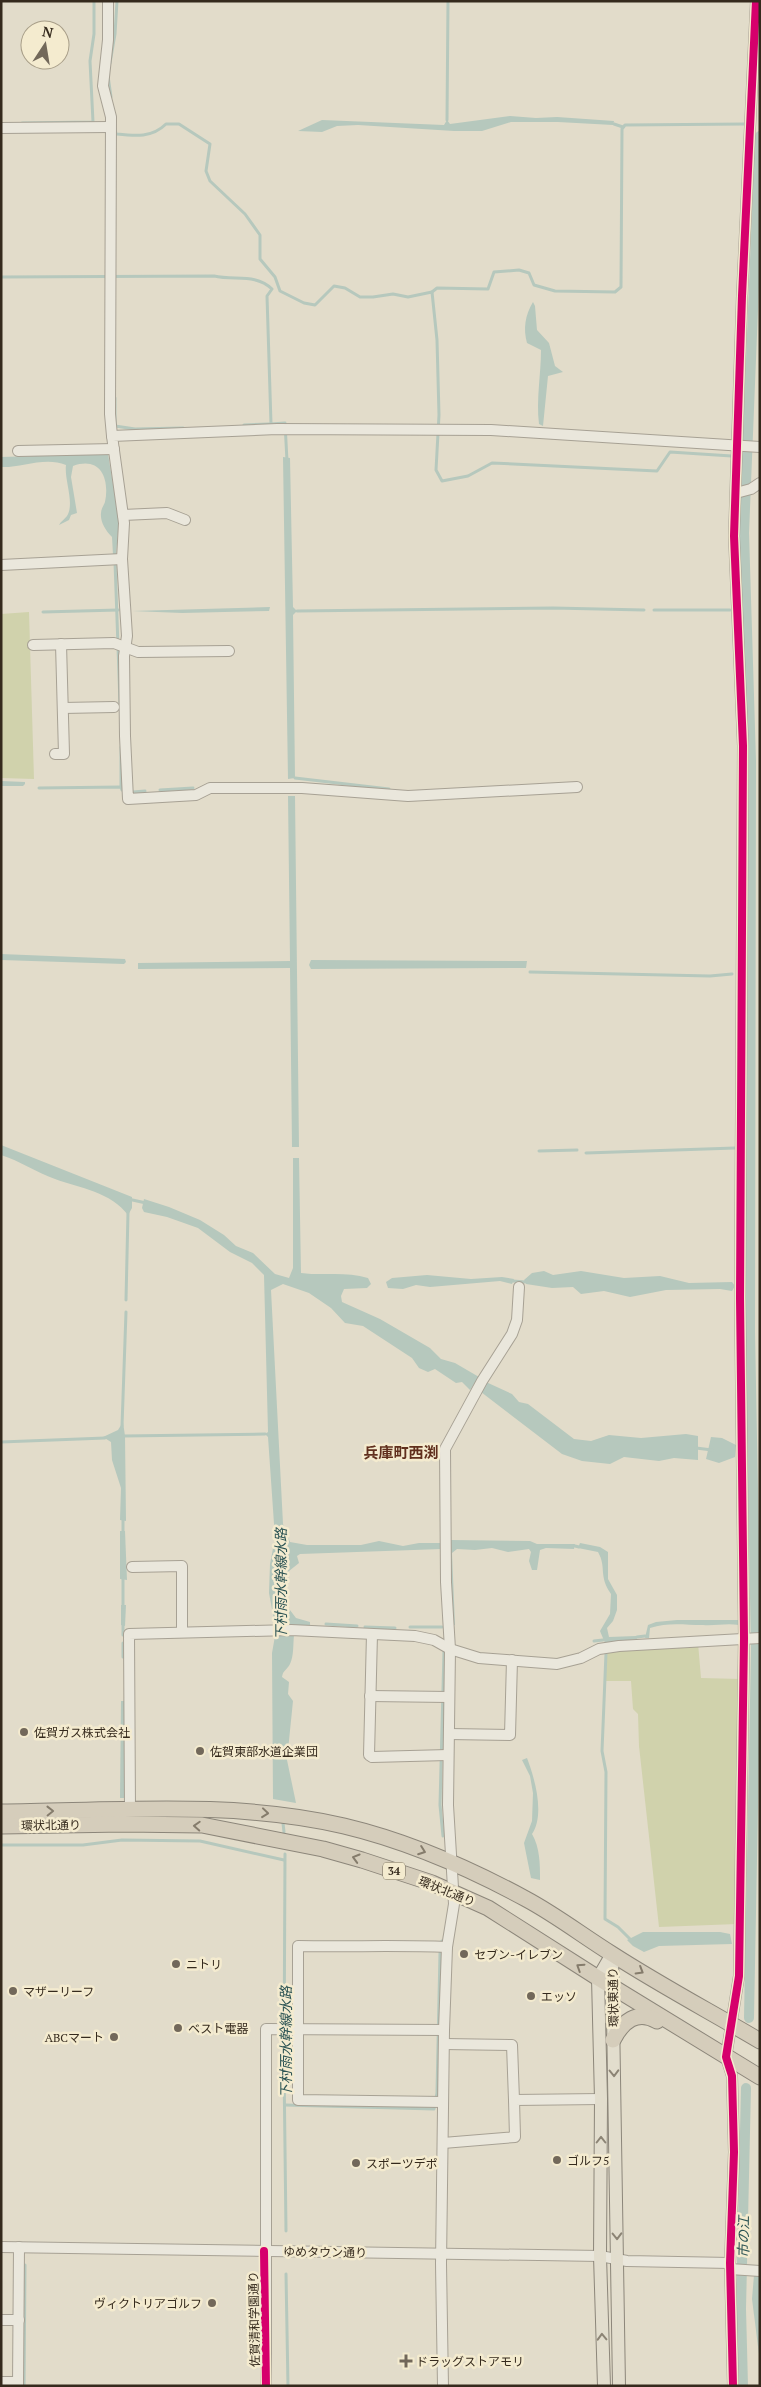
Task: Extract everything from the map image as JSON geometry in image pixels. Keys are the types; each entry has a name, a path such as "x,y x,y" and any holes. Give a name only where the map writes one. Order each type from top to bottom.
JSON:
{"highway":[{"name":"環状北通り","path":"1,1812 130,1810 262,1812 292,1816 372,1833 450,1861 527,1899 612,1954 760,2041"},
{"name":"環状北通り","path":"1,1826 124,1824 202,1826 323,1849 362,1860 452,1891 488,1908 760,2077"},
{"path":"613,2040 620,2026 632,2018 641,2016 653,2019 712,2056 726,2057"}],"main road":[{"name":"環状東通り","path":"604,2385 600,2256 601,2099 598,1978 612,1954"},
{"name":"環状東通り","path":"612,1954 619,2371 621,2386"}],"street":[{"path":"108,1 108,40 103,86 111,118 109,127 110,414 123,515 122,560 126,646 124,736 128,799 196,795 210,788 302,788 408,796 578,787"},
{"path":"733,2386 732,2267 734,2152 732,2076 726,2057 739,1976 744,1638 740,1298 743,755 734,536 742,296 756,1"},
{"path":"1,128 109,127"},
{"path":"112,436 277,429 438,430 542,432 737,453 757,447"},
{"path":"18,451 114,449"},
{"path":"736,493 756,486"},
{"path":"123,515 167,513 185,520"},
{"path":"1,565 122,560"},
{"path":"33,646 114,643 138,652 229,651"},
{"path":"55,754 64,754 61,644"},
{"path":"62,708 114,707"},
{"path":"443,2386 441,2254 443,2143 438,2102 444,2044 440,2030 443,1947 454,1904 444,1756 449,1734 445,1697 450,1648 445,1449 480,1385 512,1334 516,1320 520,1287"},
{"path":"132,1567 182,1566 182,1632"},
{"path":"130,1810 129,1634 291,1630 414,1636 434,1640 479,1658 557,1664 581,1658 599,1650 619,1646 760,1638"},
{"path":"372,1634 369,1755 372,1757 444,1756"},
{"path":"449,1734 510,1734 512,1660"},
{"path":"370,1696 445,1697"},
{"path":"438,2102 298,2100 295,2028 298,1946 443,1947"},
{"path":"295,2028 440,2030"},
{"name":"佐賀清和学園通り","path":"266,2386 264,2251 266,2029 295,2028"},
{"path":"443,2143 515,2137 512,2045 444,2044"},
{"path":"514,2100 601,2099"},
{"name":"ゆめタウン通り","path":"1,2247 600,2256 618,2260 732,2267 755,2271"},
{"path":"1,2382 18,2384 19,2248"},
{"path":"1,2320 19,2320"}],"green space":[{"path":"29,612 34,779 1,778 1,614"},
{"path":"698,1643 701,1678 741,1679 737,1924 659,1927 639,1746 638,1714 633,1709 631,1681 605,1681 606,1653 618,1649"}],"water":[{"path":"510,116 614,121 613,125 511,122 482,131 358,125 337,126 322,132 298,131 322,120 444,125 447,120 450,124"},
{"path":"533,302 537,330 549,343 555,366 563,372 548,376 543,426 539,424 538,415 541,350 527,343 525,333 527,317"},
{"path":"108,454 119,520 116,555 113,555 112,537 101,520 106,485 101,471 96,467 90,464 73,466 71,477 77,513 71,515 69,520 59,525 67,516 70,505 66,465 41,462 1,467 1,457"},
{"path":"283,457 290,458 293,607 297,611 293,615 295,778 288,779"},
{"path":"270,607 269,611 182,613 132,611"},
{"path":"1,781 25,782 25,784 23,786 1,786"},
{"path":"288,796 295,796 299,1147 292,1147 290,968 138,969 138,963 290,961"},
{"path":"1,954 125,959 126,962 124,964 1,960"},
{"path":"311,960 527,961 526,968 311,969 309,965"},
{"path":"1,1145 132,1197 132,1208 128,1215 121,1207 104,1196 55,1179 1,1155"},
{"path":"293,1158 299,1158 301,1273 343,1274 368,1278 371,1284 367,1288 344,1289 341,1296 342,1302 380,1319 430,1348 441,1359 455,1363 479,1377 470,1390 462,1382 456,1383 435,1369 428,1372 419,1368 412,1358 363,1326 345,1323 331,1308 309,1293 283,1284 271,1290 283,1524 290,1542 307,1545 361,1545 379,1541 403,1546 419,1543 441,1543 442,1549 300,1554 297,1556 299,1563 284,1575 287,1606 296,1618 310,1622 310,1625 286,1625 287,1635 294,1635 291,1661 282,1677 289,1682 288,1694 293,1701 287,1760 296,1803 273,1799 272,1653 279,1625 274,1620 269,1593 270,1564 275,1538 268,1437 265,1434 268,1432 264,1275 252,1263 230,1252 198,1228 167,1217 144,1212 142,1208 144,1199 200,1220 224,1235 236,1246 253,1253 275,1274 289,1278 293,1268"},
{"path":"544,1271 553,1275 581,1271 624,1278 660,1276 689,1283 732,1282 735,1286 732,1291 720,1289 666,1290 630,1297 604,1291 581,1294 573,1287 552,1288 526,1284 524,1280 532,1273"},
{"path":"427,1275 471,1279 502,1277 514,1279 512,1284 500,1281 430,1287 416,1285 403,1289 388,1288 386,1282 392,1278"},
{"path":"486,1382 512,1394 519,1402 528,1404 574,1439 591,1441 609,1435 641,1438 686,1434 698,1436 698,1460 674,1458 659,1461 624,1457 610,1464 582,1461 562,1454 481,1392"},
{"path":"123,1422 125,1436 126,1521 120,1520 121,1488 112,1460 111,1442 103,1437 118,1430"},
{"path":"711,1437 722,1438 736,1445 735,1457 719,1463 706,1459"},
{"path":"120,1531 125,1531 127,1580 120,1579"},
{"path":"450,1540 530,1541 537,1544 575,1544 574,1549 546,1548 540,1550 537,1570 532,1570 529,1561 531,1552 529,1549 508,1552 492,1548 475,1550 457,1549 452,1553 455,1625 452,1625 449,1587"},
{"path":"580,1543 600,1547 608,1552 608,1579 617,1595 617,1610 613,1621 607,1628 609,1637 636,1636 637,1639 605,1643 600,1631 610,1614 611,1594 605,1582 601,1558 598,1552 578,1548"},
{"path":"121,1605 126,1605 125,1626 121,1625"},
{"path":"738,1620 739,1625 663,1625 650,1628 649,1638 645,1638 648,1625 656,1622"},
{"path":"121,1701 125,1701 126,1798 120,1798"},
{"path":"527,1758 537,1797 538,1817 532,1834 538,1850 540,1880 531,1878 524,1843 532,1821 533,1793 530,1776 522,1760"},
{"path":"643,1932 720,1932 730,1934 732,1944 659,1946 644,1952 627,1940"},
{"path":"754,2275 760,2276 760,2362 752,2299"}],"waterway":[{"path":"22,123 93,122 90,61 94,34 94,1"},
{"path":"110,63 115,34 117,1"},
{"path":"447,120 448,1"},
{"path":"108,76 111,97"},
{"path":"115,128 116,134 143,135 155,132 166,124 179,124 210,144 206,171 210,181 245,214 260,235 260,259 275,277 280,291 304,303 315,305 334,286 345,288 360,297 393,294 408,297 432,292 437,340 439,415 436,470 442,481 468,476 492,463 657,471 670,452 747,457"},
{"path":"614,124 623,127"},
{"path":"432,292 437,288 488,289 494,272 519,270 529,273 534,285 555,291 615,292 621,287 622,129 625,125 745,124"},
{"name":"市の江","path":"749,2018 756,1649 750,1332 751,761 744,533 760,136"},
{"path":"1,277 214,276 252,279 265,284 272,289 267,296 271,424 285,423 287,461"},
{"path":"115,398 115,426 135,429 183,428"},
{"path":"244,425 270,424"},
{"path":"115,562 120,703"},
{"path":"297,611 553,608 644,610"},
{"path":"43,612 118,610"},
{"path":"654,610 730,610"},
{"path":"121,747 121,787"},
{"path":"295,778 389,789"},
{"path":"39,788 121,787 122,790"},
{"path":"160,790 193,788"},
{"path":"133,792 145,791"},
{"path":"530,972 710,976 732,974"},
{"path":"586,1153 735,1148"},
{"path":"539,1151 577,1150"},
{"path":"128,1199 146,1203"},
{"path":"126,1300 128,1212"},
{"path":"513,1281 525,1282"},
{"path":"122,1426 126,1312"},
{"path":"123,1436 265,1434"},
{"path":"1,1442 105,1438"},
{"path":"696,1448 712,1450"},
{"path":"123,1518 123,1535"},
{"path":"575,1546 579,1547"},
{"path":"123,1576 123,1607"},
{"path":"123,1621 123,1635"},
{"path":"326,1624 357,1626"},
{"path":"365,1627 395,1628"},
{"path":"410,1627 442,1627"},
{"path":"637,1637 645,1636"},
{"path":"594,1641 603,1640"},
{"path":"123,1643 123,1657"},
{"path":"443,1836 440,1805 444,1651"},
{"path":"606,1653 602,1751 606,1772 605,1919 618,1927 630,1939"},
{"name":"下村雨水幹線水路","path":"283,1823 284,1832"},
{"path":"1,1845 83,1845 122,1840 200,1841 284,1860"},
{"name":"下村雨水幹線水路","path":"285,1854 284,2066 286,2231"},
{"path":"285,2105 434,2109 437,2093 440,1953 442,1941"},
{"name":"市の江","path":"743,2386 741,2309 746,2088"},
{"path":"24,2386 25,2265"},
{"name":"下村雨水幹線水路","path":"286,2274 288,2386"}],"cycle path":[{"path":"733,2386 730,2263 734,2152 732,2076 726,2057 739,1976 744,1638 740,1298 743,746 734,536 742,296 756,1"},
{"path":"264,2251 266,2386"}],"place":[{"name":"佐賀ガス株式会社","path":"24,1732"},
{"name":"佐賀東部水道企業団","path":"200,1751"},
{"name":"セブン-イレブン","path":"464,1954"},
{"name":"ニトリ","path":"176,1964"},
{"name":"マザーリーフ","path":"13,1991"},
{"name":"エッソ","path":"531,1996"},
{"name":"ベスト電器","path":"178,2028"},
{"name":"ABCマート","path":"114,2037"},
{"name":"ゴルフ5","path":"557,2160"},
{"name":"スポーツデポ","path":"356,2163"},
{"name":"ヴィクトリアゴルフ","path":"212,2303"},
{"name":"ドラッグストアモリ","path":"406,2361"}],"district":[{"name":"兵庫町西渕","path":"401,1452"}]}
